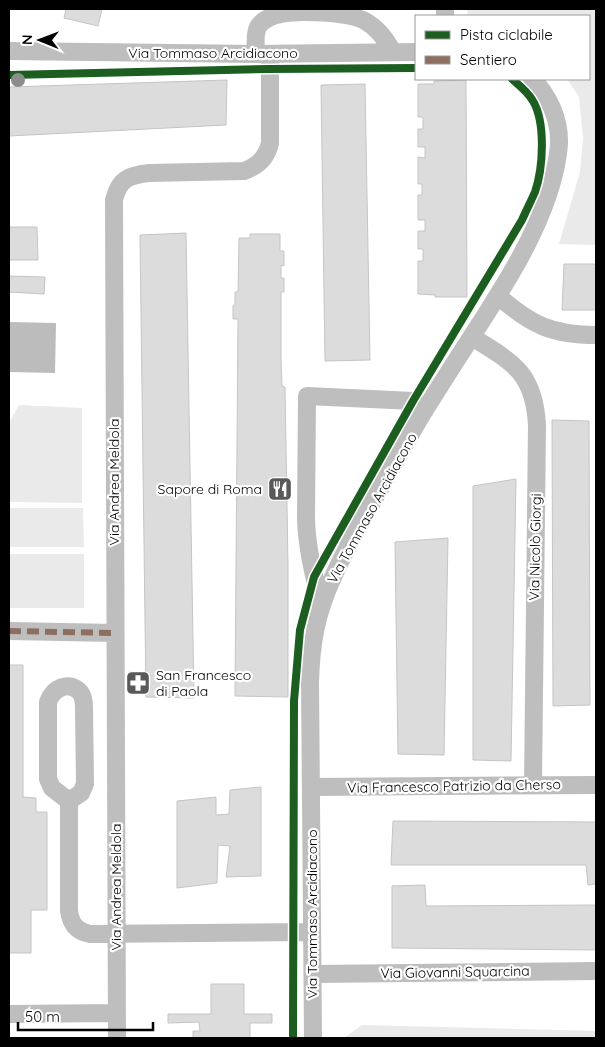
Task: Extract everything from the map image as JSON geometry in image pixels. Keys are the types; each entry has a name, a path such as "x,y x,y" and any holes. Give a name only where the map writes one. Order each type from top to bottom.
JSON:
{"street":[{"name":"Via Andrea Meldola","path":"117,1038 114,200 119,187 134,175 244,170 262,160 269,149 270,143 263,54 256,34 261,24 269,18 292,12 334,14 358,18 379,31 394,52"},
{"name":"Via Tommaso Arcidiacono","path":"9,51 263,54 415,52"},
{"name":"Via Tommaso Arcidiacono","path":"313,1038 310,698 311,658 316,624 334,575 355,532 425,410 520,259 540,218 553,180 559,142 558,126 551,106 533,80"},
{"path":"498,296 528,320 545,328 565,333 596,335"},
{"name":"Via Nicolò Giorgi","path":"472,337 505,358 518,370 530,389 536,412 533,785"},
{"path":"322,605 306,538 306,396 413,401 425,410"},
{"path":"9,631 115,632"},
{"path":"60,687 72,688 80,692 84,702 85,784 81,792 70,801 52,788 48,779 48,702 52,693 60,687"},
{"name":"Via Francesco Patrizio da Cherso","path":"311,787 596,785"},
{"path":"70,801 69,910 70,918 75,928 84,933 312,932"},
{"name":"Via Giovanni Squarcina","path":"313,974 596,971"},
{"path":"9,1014 116,1013"}],"shaded area":[{"path":"467,9 596,9 596,245 559,244 580,172 583,138 579,97 568,80 590,80 590,15 468,15"},
{"path":"9,322 56,323 55,373 9,372"},
{"path":"19,405 82,408 82,503 9,502 9,423"},
{"path":"9,508 83,508 84,547 9,547"},
{"path":"9,554 84,554 84,608 9,608"},
{"path":"362,1025 596,1031 596,1038 344,1038"}],"building":[{"path":"66,9 102,9 98,26 64,18"},
{"path":"227,80 226,125 9,136 9,87"},
{"path":"466,80 467,297 435,297 435,295 418,294 418,261 423,261 423,249 418,249 418,231 425,231 425,220 418,220 418,195 422,195 422,184 418,184 418,157 425,158 425,147 418,147 418,129 423,129 423,117 418,117 418,84 434,84 434,81"},
{"path":"365,84 370,360 325,361 321,85"},
{"path":"9,227 37,227 38,260 9,260"},
{"path":"186,233 194,698 146,697 140,235"},
{"path":"250,234 280,234 280,251 284,251 284,266 281,265 281,278 284,278 284,292 281,292 281,359 282,386 285,387 288,697 235,696 238,319 233,319 233,306 235,305 235,292 238,292 239,238 250,238"},
{"path":"564,264 596,264 596,310 562,310"},
{"path":"9,276 45,277 44,294 9,292"},
{"path":"552,420 589,421 590,705 553,706"},
{"path":"516,479 511,761 473,760 473,486"},
{"path":"448,538 444,755 398,754 395,542"},
{"path":"9,665 23,665 23,797 36,798 36,812 47,812 47,910 31,910 31,953 9,953"},
{"path":"261,787 261,876 226,877 230,846 218,845 217,883 177,888 177,801 216,797 216,815 229,814 230,790"},
{"path":"393,821 596,822 596,884 588,885 586,865 391,865"},
{"path":"425,885 426,906 596,905 596,950 392,948 392,886"},
{"path":"211,984 244,984 244,1014 272,1014 272,1023 250,1023 250,1038 193,1038 193,1031 200,1031 199,1022 168,1023 168,1014 211,1014"}],"marked path":[{"path":"9,631 115,633"}],"cycle path":[{"path":"9,75 270,69 415,68"},
{"path":"293,1038 294,701 300,630 314,577 413,401 522,220 535,192 540,171 542,146 540,121 533,101 513,80"}],"place":[{"name":"Sapore di Roma","path":"280,489"},
{"name":"San Francesco di Paola","path":"138,683"}]}
